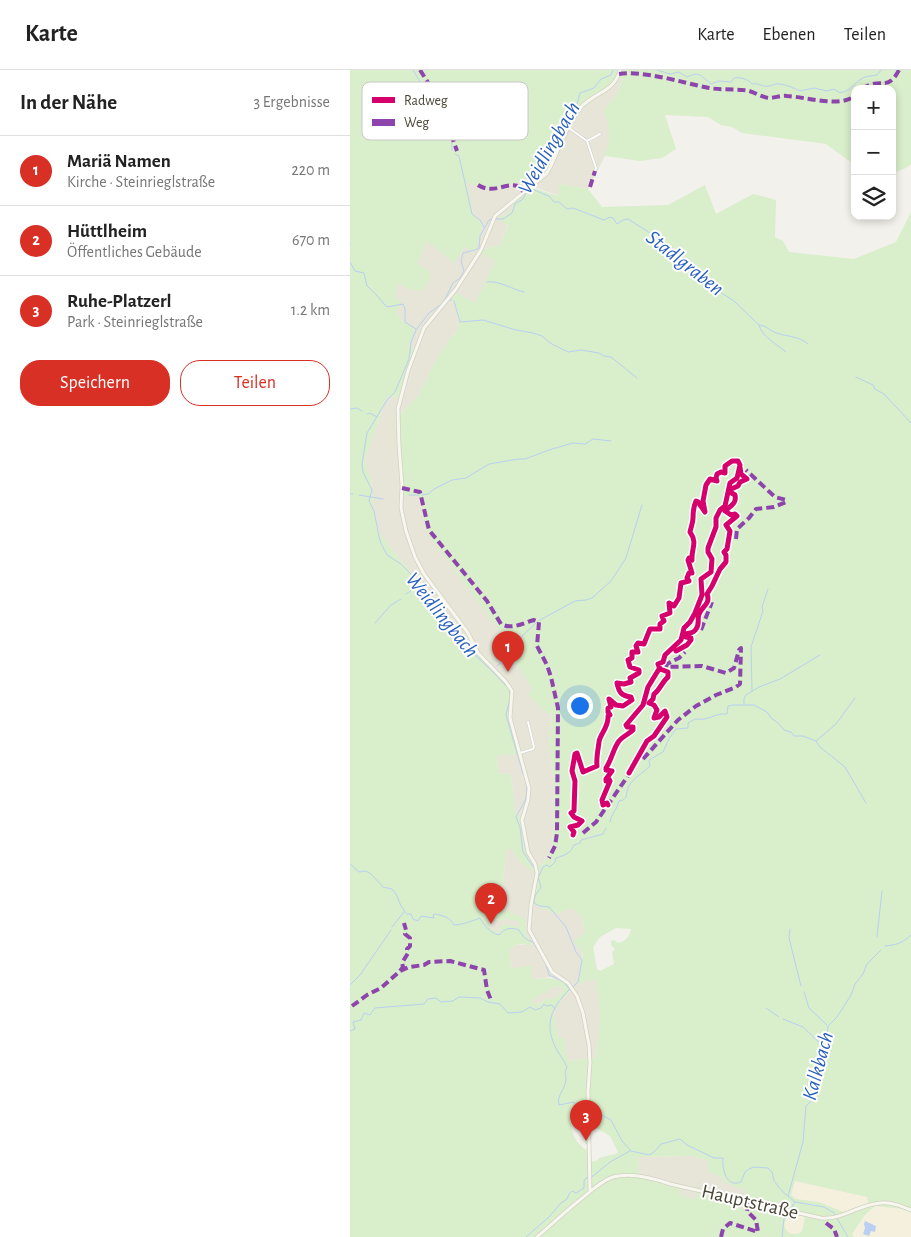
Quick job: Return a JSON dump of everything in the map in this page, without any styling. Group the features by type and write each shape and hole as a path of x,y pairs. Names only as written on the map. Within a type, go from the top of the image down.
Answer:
{"main road":[{"path":"590,1190 589,1045 582,1010 572,988 552,972 529,930 537,870 528,852 522,820 528,800 529,788 510,716 513,697 512,689 479,654 468,633 424,574 414,553 406,531 401,508 402,485 398,415 408,371 425,326 456,289 481,250 493,219 528,188 541,180 549,171 569,128 582,106 610,88 618,78 620,70"},
{"name":"Hauptstraße","path":"537,1237 560,1214 590,1190 614,1177 650,1177 812,1216 839,1217 870,1205 881,1203 890,1203 911,1210"}],"street":[{"path":"569,128 587,141 596,171"},
{"path":"587,141 600,134"},
{"path":"520,753 534,747 528,722"}],"shaded area":[{"path":"620,78 623,78 616,96 604,110 609,126 610,141 605,156 588,189 559,184 560,196 533,187 523,191 513,209 497,218 508,224 500,245 484,249 481,253 495,261 483,288 475,303 451,301 455,304 458,316 457,332 452,335 436,360 418,396 395,419 403,496 418,496 422,502 423,519 506,632 523,635 514,650 518,654 532,689 546,711 552,715 549,745 555,785 552,852 538,867 538,880 532,904 556,914 572,908 581,916 585,933 578,985 596,980 600,1002 600,1029 595,1058 568,1061 559,1038 553,1014 570,991 552,977 532,979 512,968 509,952 514,945 532,944 527,939 526,919 501,908 506,849 512,849 517,858 534,870 526,852 519,815 515,813 511,774 498,773 497,755 518,753 509,713 511,694 477,653 468,649 414,576 379,533 373,507 371,477 367,473 365,459 387,396 399,397 414,349 409,347 414,329 402,321 397,313 400,302 395,297 398,283 418,263 427,241 465,247 476,251 482,225 473,213 466,181 545,162 549,151 557,147 565,134 565,125 583,107 608,90"},
{"path":"488,919 515,920 522,923 525,927 500,930 497,933 487,924"},
{"path":"559,986 564,988 555,999 547,998 536,1005 530,1001 553,987"},
{"path":"691,1156 709,1160 709,1172 723,1178 723,1181 745,1190 744,1201 748,1202 745,1211 731,1206 694,1201 679,1194 680,1184 639,1175 638,1157"},
{"path":"795,1181 868,1197 868,1203 846,1213 819,1202 796,1199 791,1195"},
{"path":"875,1206 903,1209 911,1213 911,1237 855,1237 852,1234 865,1215"},
{"path":"789,1212 805,1217 802,1231 797,1234 791,1235 784,1229 783,1225"}],"green space":[{"path":"350,70 911,70 911,164 896,172 896,85 851,85 851,162 826,144 742,133 732,127 721,125 708,117 665,115 676,149 662,158 640,161 605,156 609,133 604,110 616,96 623,79 620,78 609,90 583,107 565,125 565,134 557,147 549,151 545,162 530,177 507,186 489,190 467,182 473,213 482,225 476,252 465,247 454,263 427,241 418,263 431,274 423,291 408,289 398,283 395,297 401,301 397,313 402,321 415,329 409,347 414,349 399,397 387,396 365,459 367,472 371,477 373,507 379,533 414,576 468,649 491,666 503,678 510,689 510,722 519,754 497,755 498,773 511,774 515,813 519,815 526,852 535,874 517,858 512,849 506,849 501,908 526,919 527,939 530,940 532,945 514,945 509,952 512,968 531,966 532,979 554,979 567,985 570,990 553,1014 559,1038 564,1038 568,1061 595,1058 600,1019 596,980 578,985 583,953 573,941 585,933 581,916 572,908 556,914 532,904 538,880 538,867 552,852 555,785 549,745 552,715 543,710 528,694 532,689 514,660 518,654 514,650 523,635 499,630 429,536 423,519 422,502 418,496 403,496 395,419 418,396 436,360 452,335 455,335 457,331 459,322 458,312 451,300 456,293 475,303 495,261 481,253 484,249 500,245 508,225 496,218 505,215 513,209 511,201 529,189 559,196 559,184 588,189 602,207 668,205 705,185 716,214 753,194 776,200 775,237 783,241 789,252 854,259 896,242 911,212 911,1213 903,1209 875,1206 865,1215 852,1234 854,1237 350,1237","holes":["488,919 515,920 524,926 505,925 499,927 500,930 497,933 487,924","616,928 631,929 625,940 618,943 614,940 611,941 611,945 615,949 612,952 614,964 600,971 597,969 593,947 600,937","559,986 564,988 555,999 547,998 536,1005 531,1001 553,987","586,1114 586,1150 576,1139 573,1132 570,1117","591,1125 610,1136 618,1152 591,1162","691,1156 708,1160 709,1172 723,1178 722,1181 745,1190 744,1201 748,1203 745,1210 731,1206 724,1195 701,1190 694,1200 679,1194 681,1184 639,1175 638,1157","795,1181 867,1197 868,1203 846,1213 819,1202 796,1199 791,1195","789,1212 805,1217 802,1231 797,1234 791,1234 785,1229 784,1224"]}],"water":[{"path":"865,1221 876,1226 875,1232 871,1231 869,1236 863,1234"}],"waterway":[{"path":"413,70 420,82"},
{"name":"Weidlingbach","path":"526,189 531,171 539,166 549,147 557,142 563,124 575,112 580,93 594,88 601,79 611,75 613,70"},
{"path":"657,70 670,74 679,72 687,77 698,74 711,84 719,81 731,82 734,78 739,78 752,84 764,86 781,84 800,91 814,88 827,91 834,89 840,93 849,89 863,78 877,75 881,70"},
{"path":"451,140 452,150"},
{"path":"455,154 459,156 472,214 480,220 484,227"},
{"name":"Stadlgraben","path":"529,189 549,196 554,202 559,202 567,209 573,208 604,220 610,217 617,224 628,219 655,236 659,242 671,247 688,264 697,268 712,287 734,301 759,325 766,337 786,352"},
{"name":"Weidlingbach","path":"496,219 503,219 512,213 515,204 523,199 526,193"},
{"name":"Weidlingbach","path":"492,219 489,220 480,236 479,248 463,253 461,261 464,271 460,278 453,283 443,303 429,313 416,330 411,342 409,359 395,392 387,400 367,433 362,465 363,472 372,490 369,501 374,511 380,541 387,555 401,564 411,574 416,583 415,588 429,602 435,612 454,625 462,643 509,689 510,694"},
{"path":"350,262 355,271 364,273 367,286 387,307 403,304 405,322 416,329"},
{"path":"487,282 496,282 524,292"},
{"path":"454,301 460,322 483,320 542,336 550,343 568,352 581,350 599,353 611,357 637,378"},
{"path":"760,325 778,334 800,339 808,344"},
{"path":"856,377 873,385 875,389 884,394 911,423"},
{"path":"350,409 357,408 362,411"},
{"path":"367,414 370,413 377,417"},
{"path":"422,495 428,494 452,480 466,478 489,464 525,459 573,443 585,444 593,439 611,441"},
{"name":"Weidlingbach","path":"359,495 383,499"},
{"path":"409,495 419,495"},
{"path":"540,620 575,601 592,598 611,581 626,558 642,505"},
{"path":"406,594 415,588"},
{"path":"752,691 751,647 768,589"},
{"path":"375,623 391,605 401,599"},
{"path":"497,666 514,651 522,636 537,622"},
{"path":"744,704 746,695 759,687 780,679 820,655"},
{"name":"Weidlingbach","path":"510,698 506,715 523,774"},
{"path":"816,741 836,724 855,698"},
{"path":"610,822 619,801 626,798 631,783 650,766 649,760 663,752 676,729 688,728 688,723 695,719 727,714 728,706 733,705 754,705 767,712 784,730 791,732 794,736 803,736 816,741 820,747 845,767 866,803"},
{"name":"Weidlingbach","path":"526,782 526,797 516,817 520,827 523,852 534,868"},
{"path":"539,876 543,867 547,865 550,867 556,858 567,854 581,840 603,834 606,828"},
{"path":"350,864 359,872 366,871 371,874 383,887 392,889 406,913"},
{"name":"Weidlingbach","path":"537,874 541,887 535,896 534,903 539,906 549,907 566,927 576,952 582,960 578,982 573,987"},
{"path":"877,937 882,891"},
{"path":"392,927 404,912"},
{"path":"407,914 411,914 413,919 418,921 421,916 434,918 433,915 435,914 444,916 454,925 480,918 488,929 499,935 508,929 519,930 525,938 533,942 545,961 549,975 564,982 570,990"},
{"path":"790,929 789,938 801,986"},
{"path":"350,985 360,975 391,930"},
{"name":"Kalkbach","path":"885,946 899,943 911,935"},
{"name":"Kalkbach","path":"788,1196 803,1142 806,1106 813,1099 819,1073 817,1065 826,1050 828,1026 837,1017 851,995 867,964 881,950"},
{"name":"Weidlingbach","path":"570,989 554,1010 550,1025 553,1041 567,1067 565,1072 566,1080 558,1102 559,1105 574,1102 611,1120 622,1141 631,1151 649,1155 661,1144 680,1139 687,1145 714,1158 723,1158 724,1172 728,1180 732,1182 741,1182 745,1172 754,1167 768,1168 772,1172 774,1181 795,1202 824,1207 834,1213 848,1237"},
{"path":"804,992 809,1008 827,1025"},
{"path":"350,1031 355,1029 353,1022 361,1020 364,1013 370,1015 375,1008 424,1004 428,999 436,998 441,1002 453,1001 459,997 480,998 488,1002 500,1004 508,1013 522,1012 530,1007 535,1010 541,1008 544,1004 546,1006 552,1005 555,1009"},
{"path":"766,1008 779,1017"},
{"path":"783,1019 803,1027 825,1048"},
{"path":"526,1237 549,1217 567,1199 572,1191 576,1193 584,1188 586,1178 593,1176 610,1162 630,1151"},
{"path":"782,1237 784,1219 795,1202"}],"marked path":[{"path":"420,70 428,82"},
{"path":"869,85 887,83 895,77 899,70"},
{"path":"619,74 640,74 709,88 746,90 769,98 785,96 832,102 851,98"},
{"path":"453,140 457,151"},
{"path":"590,187 595,171"},
{"path":"478,185 490,189 512,185 522,188 523,192"},
{"path":"736,539 737,529 756,509 774,507 786,502 786,500 775,497 746,470"},
{"path":"402,488 420,492 429,530 487,601 501,624 513,626 534,620 539,622 537,646 547,665 558,708 557,833 555,846 549,858"},
{"path":"701,630 712,602"},
{"path":"643,759 678,720 696,706 740,684 741,648 734,668 726,673 702,666 666,667 667,664 679,658 685,652"},
{"path":"583,833 596,822 632,770"},
{"path":"400,971 408,953 407,949 410,946 410,938 405,934 404,923"},
{"path":"352,1006 381,988 400,971 429,962 450,961 484,970 487,990 491,1000"},
{"path":"721,1237 723,1229 730,1223 758,1232 756,1220 747,1211 749,1201"},
{"path":"826,1223 834,1229 837,1237"}],"cycle path":[{"path":"573,835 574,832 570,827 578,825 582,821 571,813 574,811 575,781 572,771 575,754 577,753 583,772 597,766 600,739 610,715 608,712 608,708 611,707 609,699 616,705 623,706 632,700 631,697 621,693 617,683 631,682 630,678 639,673 639,670 630,667 628,660 632,658 632,652 638,652 636,646 638,643 644,644 650,629 660,629 660,624 664,621 662,616 670,613 669,603 674,606 679,598 681,583 689,581 687,578 689,573 692,573 688,560 689,558 692,560 694,539 690,532 696,501 705,512 703,501 706,485 710,479 717,481 717,474 725,473 725,466 732,461 738,461 740,465 737,478 730,483 725,506 720,510 716,518 716,527 708,548 712,559 711,572 701,579 702,595 695,613 684,628 681,640 665,655 663,662 658,664 660,669 648,687 643,705 626,725 627,727 633,727 633,730 619,741 606,768 606,770 612,771 606,779 606,781 609,779 610,781 602,800 603,805 607,803 608,805"},
{"path":"676,651 687,645 691,640 691,638 686,637 686,634 693,632 697,627 700,611 708,600 707,594 720,569 726,562 724,552 727,549 730,531 726,525 737,516 725,511 735,501 735,495 729,490 747,479 741,474 740,467"},
{"path":"629,773 647,741 654,736 667,717 665,711 659,717 654,718 657,710 654,705 649,703 668,677 668,672 660,669"}],"place":[{"name":"Mariä Namen","path":"508,672"},
{"name":"Hüttlheim","path":"491,924"},
{"name":"Ruhe-Platzerl","path":"586,1141"}]}
